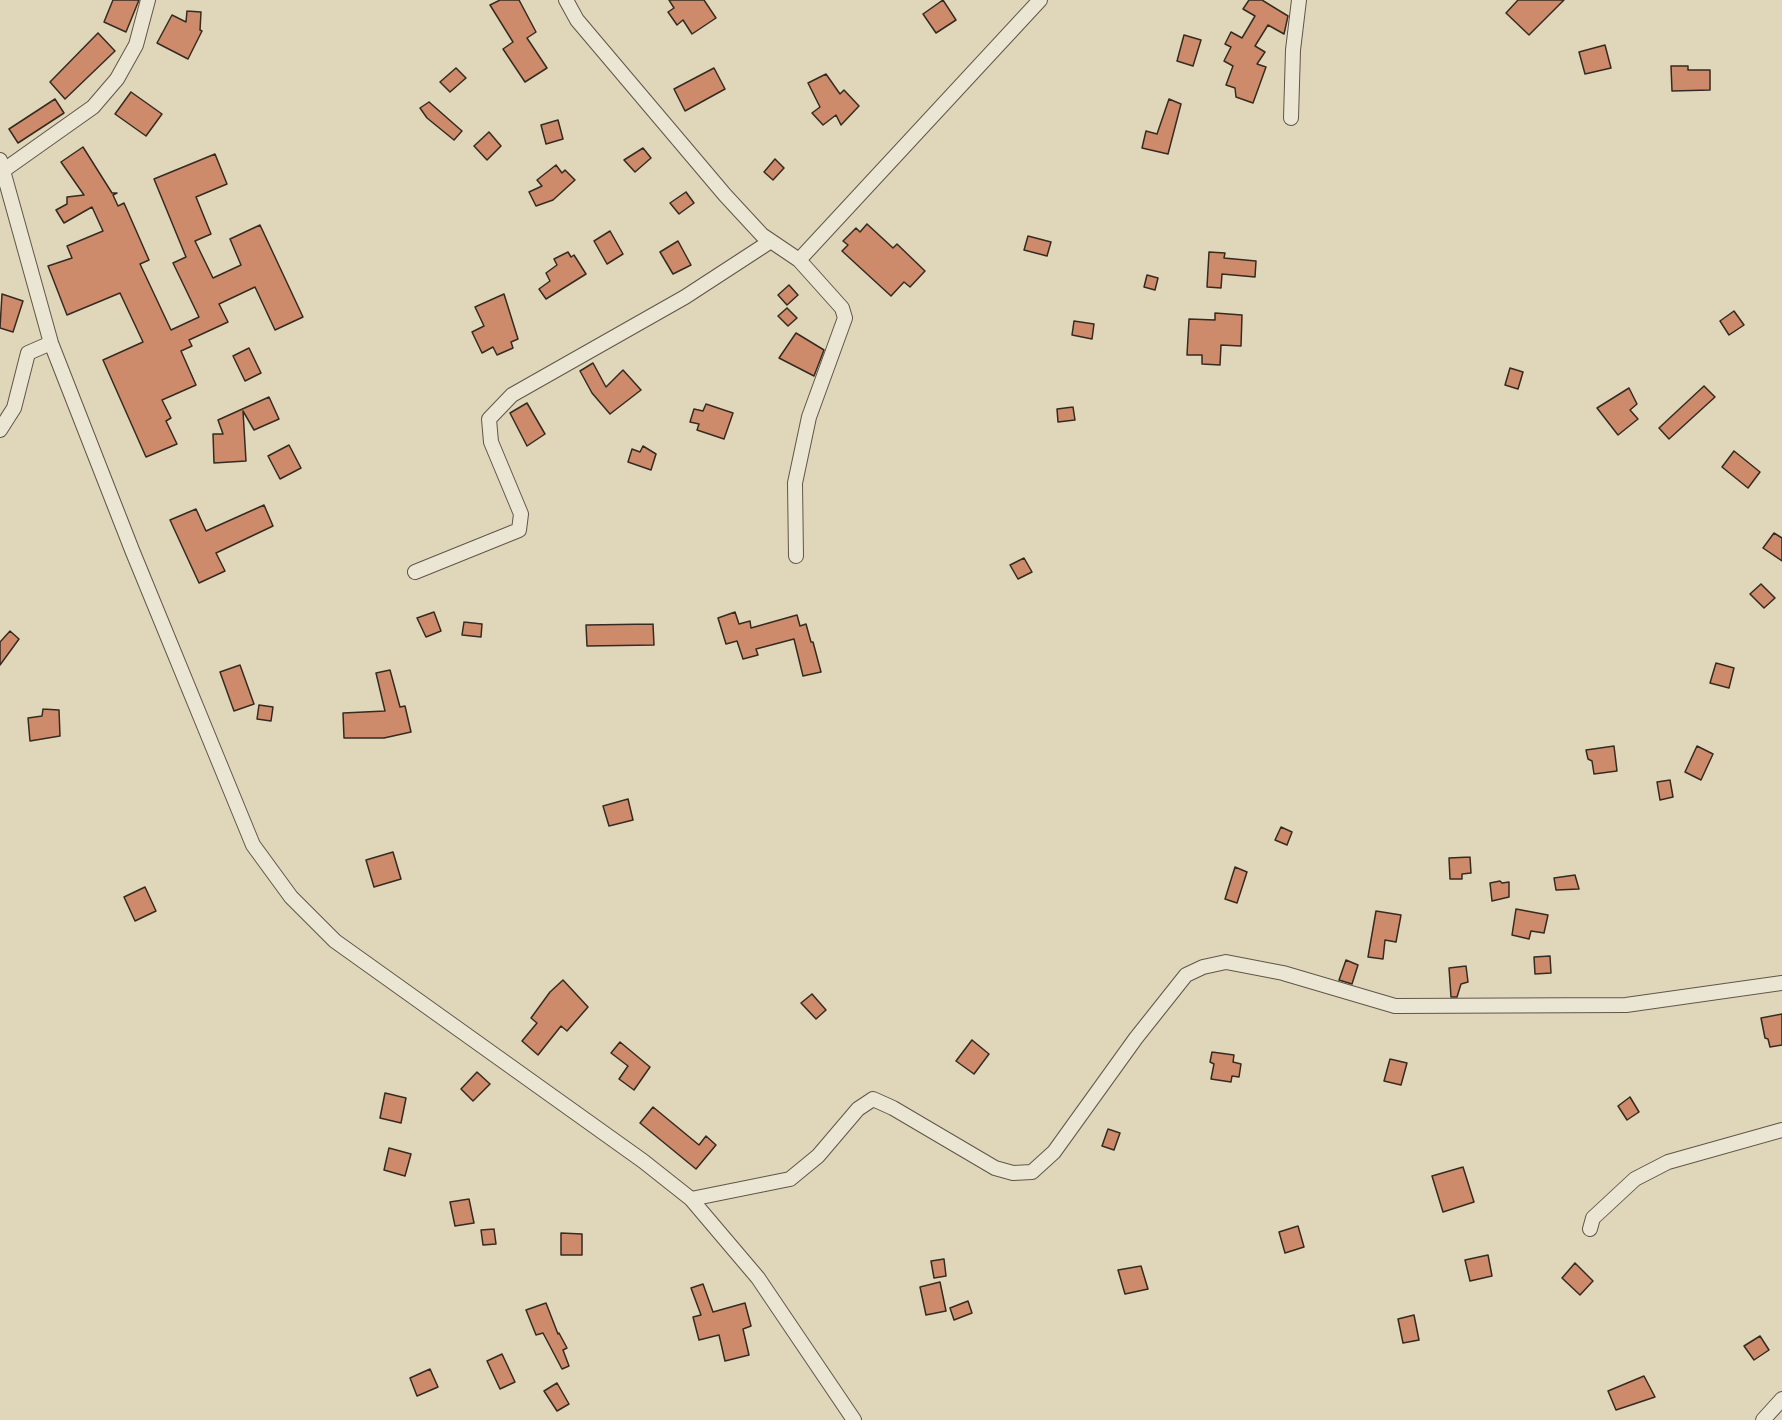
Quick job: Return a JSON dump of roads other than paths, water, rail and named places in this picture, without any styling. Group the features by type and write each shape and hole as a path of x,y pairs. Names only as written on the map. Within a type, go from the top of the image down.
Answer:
{"street":[{"path":"148,0 136,45 117,79 93,107 2,165 51,343 132,550 253,845 291,897 334,941 643,1161 691,1199 758,1278 854,1420"},
{"path":"566,0 577,20 724,195 771,241 799,260 842,308 845,318 809,417 795,483 796,556"},
{"path":"799,260 1040,0"},
{"path":"1291,118 1293,50 1299,0"},
{"path":"415,572 519,530 521,514 491,442 489,419 512,395 685,297 771,241"},
{"path":"0,430 14,408 28,353 51,343"},
{"path":"691,1199 790,1179 818,1156 858,1109 873,1099 902,1113 995,1168 1013,1173 1032,1172 1054,1152 1136,1038 1186,975 1203,967 1226,962 1283,973 1395,1006 1626,1005 1782,983"},
{"path":"1590,1229 1593,1218 1635,1179 1668,1162 1782,1130"},
{"path":"1762,1420 1782,1399"}]}
